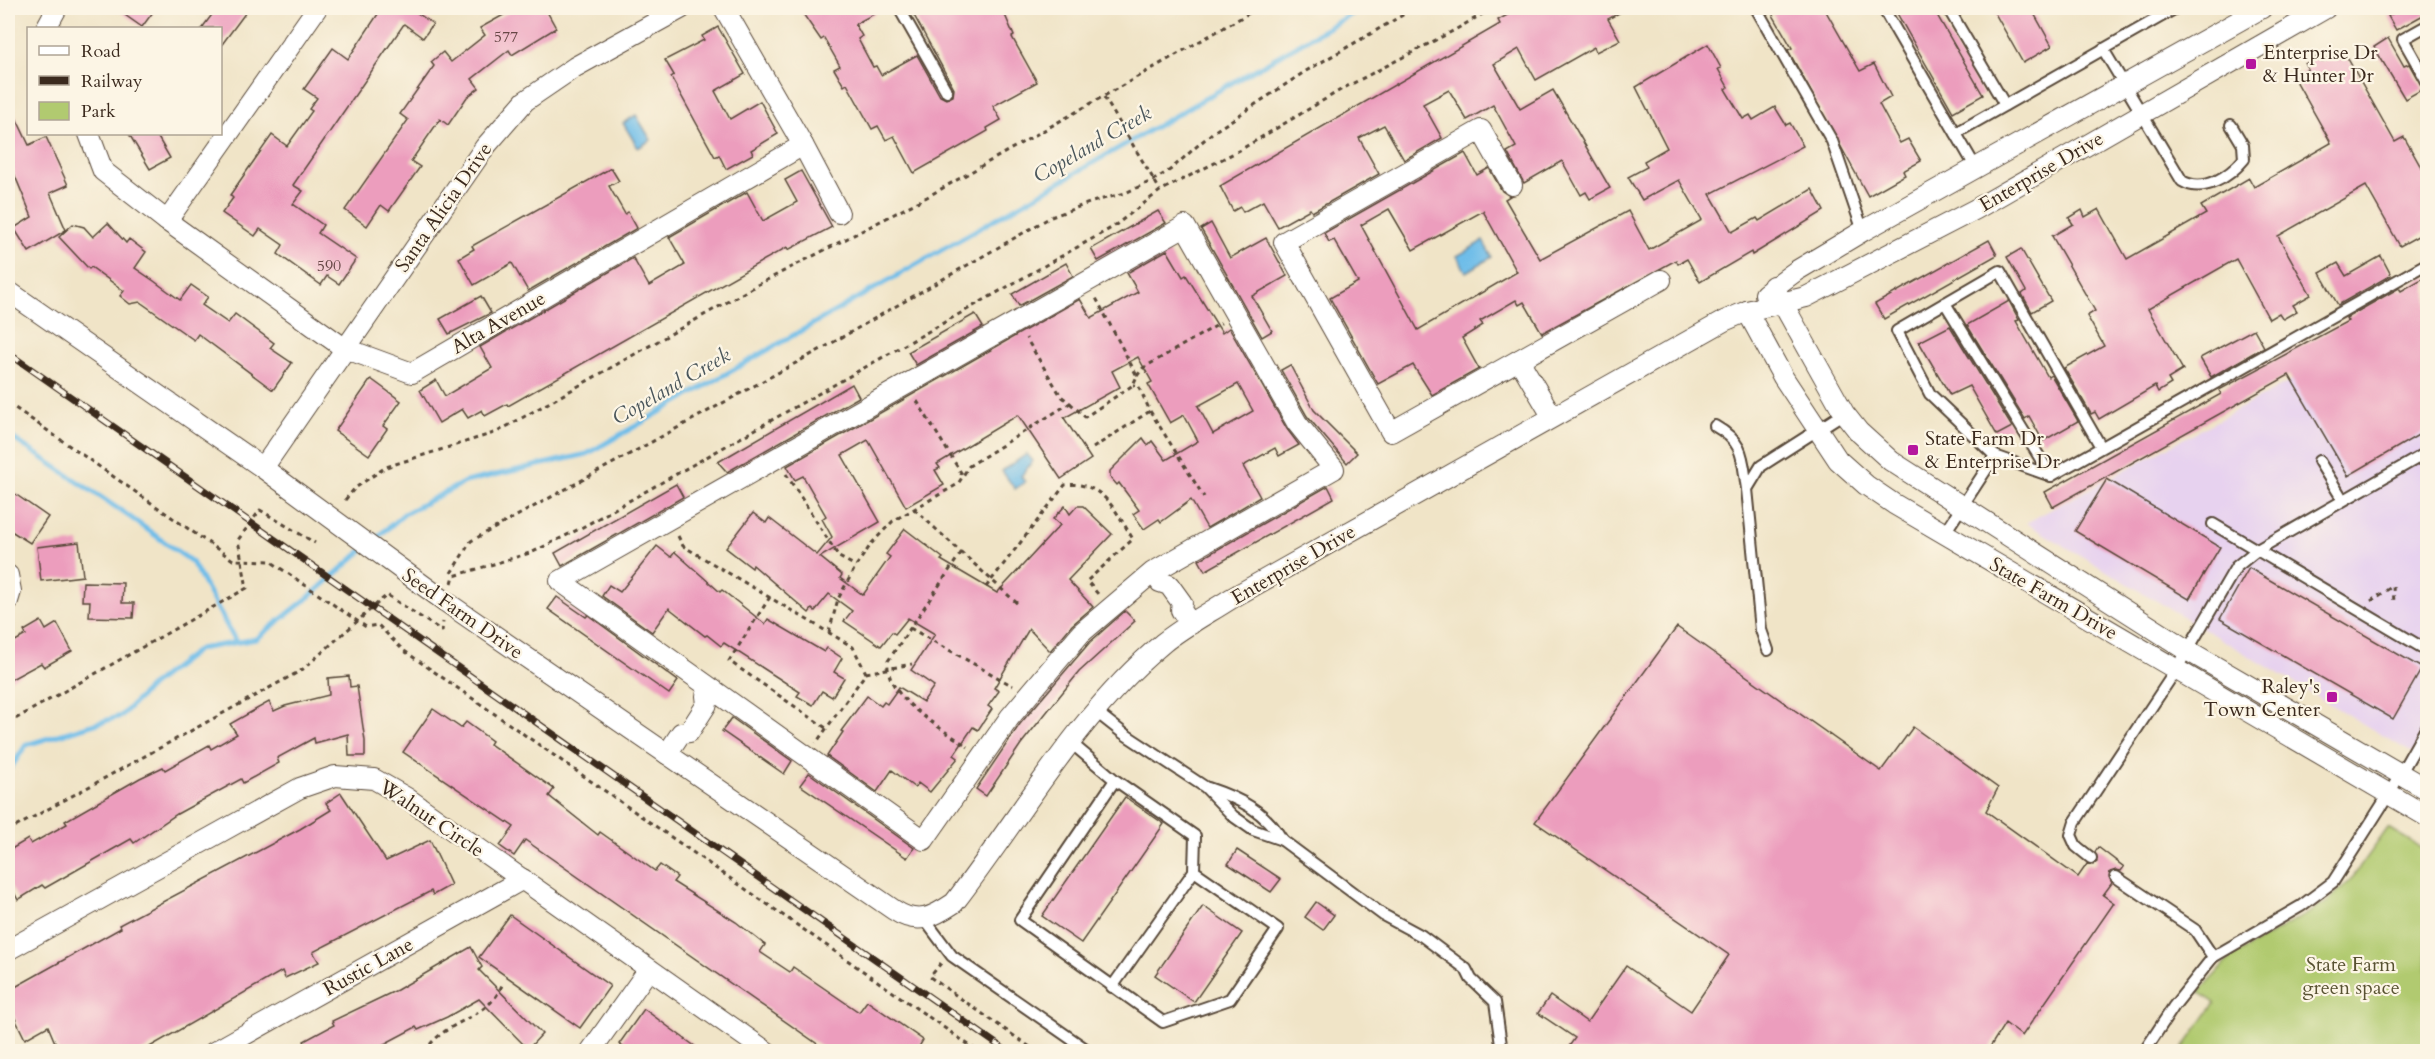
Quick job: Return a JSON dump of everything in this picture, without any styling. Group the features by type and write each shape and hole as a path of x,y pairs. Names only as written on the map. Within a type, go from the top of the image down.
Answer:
{"street":[{"path":"47,27 57,8"},
{"path":"167,221 317,8"},
{"name":"Santa Alicia Drive","path":"263,468 485,147 525,101 575,67 682,8"},
{"path":"724,8 803,145 839,213"},
{"name":"Enterprise Drive","path":"925,920 954,903 1070,742 1095,711 1186,617 1232,598 1552,416 1747,310 1773,286 1863,231 2262,8"},
{"name":"Enterprise Drive","path":"1747,310 1783,304 1806,297 1976,209 2326,8"},
{"path":"1512,185 1481,130 1284,242 1391,432 1661,280"},
{"name":"Alta Avenue","path":"89,135 104,171 167,221 344,348 412,373 803,145"},
{"path":"1185,226 1235,315 1297,423 1334,469 1157,577 1111,608 1082,633 1029,695 981,757 924,840 807,756 709,693 560,581 1185,226"},
{"name":"State Farm Drive","path":"1773,286 1844,413 1858,432 1891,461 2187,650 2427,790"},
{"name":"Seed Farm Drive","path":"8,291 263,468 397,567 904,917 925,920"},
{"name":"State Farm Drive","path":"1747,310 1783,377 1817,430 1838,460 1866,485 1944,534 2427,817"},
{"path":"1519,360 1552,416"},
{"path":"8,575 10,591 8,601"},
{"path":"1157,577 1160,592 1173,609 1186,617"},
{"path":"667,754 681,733 679,722 698,696 709,693"},
{"name":"Walnut Circle","path":"8,950 300,788 334,776 374,779 407,798 767,1052"},
{"name":"Rustic Lane","path":"214,1052 523,879"},
{"path":"590,1052 648,969"}],"lane":[{"path":"899,8 948,92"},
{"path":"1756,8 1832,141 1863,231"},
{"path":"1883,8 1977,168"},
{"path":"1948,8 2005,105"},
{"path":"1956,133 2176,8"},
{"path":"2427,25 2403,39 2427,83"},
{"path":"2103,49 2182,182 2190,186 2202,187 2236,169 2244,159 2244,152 2243,145 2231,125"},
{"path":"2102,447 2000,271 1897,331 1930,394 1995,456 2051,476 2427,263"},
{"path":"1945,303 2051,476"},
{"path":"1747,489 1761,466 1844,413"},
{"path":"1715,426 1737,442 1743,455 1761,630 1768,650"},
{"path":"2091,858 2076,846 2071,835 2075,822 2176,670 2236,567 2257,550 2427,452"},
{"path":"1944,534 1995,456"},
{"path":"2319,461 2343,500"},
{"path":"2213,524 2427,651"},
{"path":"1095,711 1123,733 1205,787 1233,816 1253,830 1282,840 1383,915 1422,936 1466,969 1471,980 1495,1002 1502,1052"},
{"path":"2144,1052 2174,1006 2213,957 2301,906 2333,882 2389,794 2427,725"},
{"path":"1070,742 1115,780 1195,836 1194,871 1112,987"},
{"path":"1115,780 1020,920 1163,1022 1230,999 1278,929 1194,871"},
{"path":"1205,787 1245,802 1273,824 1282,840"},
{"path":"2116,877 2195,930 2213,957"},
{"path":"925,920 952,956 1090,1052"}],"path":[{"path":"345,500 355,488 386,467 497,432 759,284 927,197 1258,8"},
{"path":"1415,8 1277,90 1212,133 1170,170 1155,180 1125,193 1051,217 804,359 471,541 452,574 533,552 581,528 1113,227 1161,191 1240,150 1344,88 1454,31 1493,8"},
{"path":"1104,97 1161,191"},
{"path":"1087,281 1137,376"},
{"path":"1016,321 1061,396 1085,417 1133,385 1143,368 1235,315"},
{"path":"906,384 963,476"},
{"path":"1133,385 1138,385 1150,411 1204,497"},
{"path":"8,403 233,560 270,561 339,610 359,620 366,627 378,625 403,650 979,1052"},
{"path":"828,632 838,599 856,566 872,543 894,521 958,484 969,466 1070,403"},
{"path":"1093,448 1150,411"},
{"path":"776,458 839,557 856,566"},
{"path":"986,587 1065,485 1087,485 1104,493 1133,539 1087,581 1111,608"},
{"path":"914,509 1019,605"},
{"path":"8,723 247,588 238,540 260,510 315,543"},
{"path":"669,519 683,546 853,647 866,673"},
{"path":"961,553 888,661 887,668 900,697 981,757"},
{"path":"8,831 302,670 387,595 442,631"},
{"path":"770,597 729,661 826,729"},
{"path":"910,628 1029,695"},
{"path":"807,756 866,673 912,664"},
{"path":"941,963 930,977 1036,1052"},
{"path":"425,1052 449,1026 488,1008 501,991 503,982"}],"shaded area":[{"path":"2427,308 2427,762 2026,523"}],"green space":[{"name":"State Farm green space","path":"2388,828 2427,851 2427,1051 2181,1051 2215,1003 2199,992 2234,955 2326,903 2353,877"}],"water":[{"path":"636,115 651,140 638,148 623,123"},
{"path":"1483,241 1492,257 1466,272 1457,256"},
{"path":"1027,454 1033,461 1021,476 1025,482 1015,489 1002,471"}],"building":[{"path":"115,8 156,8 142,27"},
{"path":"217,8 249,8 222,44 222,27 203,27"},
{"path":"382,8 415,8 413,10 433,24 423,38 404,24 293,185 303,191 293,204 323,225 318,233 356,259 339,284 327,276 321,285 278,254 283,245 260,229 255,236 222,213 233,198 230,195 272,135 287,146 312,111 309,109 317,98 304,89 333,48 348,59"},
{"path":"516,8 545,8 556,28 512,55 509,50 472,79 479,88 467,97 448,125 440,119 411,161 420,167 389,211 381,205 367,226 345,210 408,120 400,114 434,66 431,62 443,52 451,62 485,35 480,28"},
{"path":"799,8 885,8 855,24 862,36 858,39 873,67 876,66 881,75 917,55 940,96 946,99 953,96 954,89 910,8 1002,8 1014,36 1012,37 1037,82 993,106 1001,120 987,128 988,131 914,173 894,136 886,140 878,126 872,129 847,84 844,86 834,69 840,66 824,38 821,40"},
{"path":"1520,8 1628,8 1608,19 1620,40 1596,52 1594,47 1536,80 1519,49 1494,64 1520,109 1553,90 1610,188 1590,199 1586,192 1581,195 1562,161 1524,183 1507,152 1516,147 1493,105 1467,120 1449,90 1423,104 1442,138 1404,160 1384,125 1359,138 1379,174 1312,212 1310,209 1278,227 1263,201 1243,212 1240,207 1233,211 1220,186 1500,24 1498,20"},
{"path":"1769,8 1824,8 1860,71 1874,64 1891,97 1879,104 1900,143 1908,139 1921,161 1903,171 1905,175 1868,196 1788,50 1792,48"},
{"path":"1894,8 1933,8 1983,95 1953,112"},
{"path":"1992,8 2031,8 2052,46 2023,63"},
{"path":"2402,8 2427,8 2427,13 2396,30 2388,16"},
{"path":"718,27 745,74 715,91 730,119 760,101 778,134 751,150 753,154 726,169 719,155 715,157 671,77 674,75 665,60 704,40 702,36"},
{"path":"2388,38 2404,66 2409,64 2423,89 2405,99 2374,47"},
{"path":"1708,44 1721,68 1718,69 1728,87 1725,89 1743,119 1750,115 1753,120 1775,107 1786,125 1790,123 1803,146 1710,194 1732,232 1757,218 1759,221 1812,189 1824,211 1752,255 1751,252 1700,282 1687,259 1678,264 1676,260 1542,333 1524,302 1519,305 1516,300 1480,321 1483,325 1462,338 1479,369 1432,395 1413,365 1378,384 1330,298 1358,282 1334,240 1329,242 1324,233 1465,153 1477,175 1489,168 1502,191 1510,196 1505,199 1540,259 1628,211 1649,250 1702,220 1679,180 1642,200 1628,177 1647,167 1644,161 1667,148 1636,87","holes":["1389,209 1413,250 1483,211 1517,272 1418,330 1361,225"]},
{"path":"2343,50 2395,142 2404,137 2427,178 2427,231 2400,246 2366,186 2278,236 2311,295 2293,305 2297,311 2283,319 2279,313 2269,319 2236,259 2148,309 2183,370 2168,379 2171,384 2158,392 2155,386 2099,419 2095,412 2091,414 2064,368 2104,346 2087,316 2095,311 2052,236 2073,224 2069,218 2082,210 2085,217 2099,209 2127,259 2206,214 2201,206 2249,178 2254,187 2331,143 2294,77 2308,69 2305,64 2318,56 2322,62"},
{"path":"8,101 29,145 46,137 68,185 50,193 66,230 29,252 14,228 32,217 8,159"},
{"path":"130,135 157,135 170,158 150,169"},
{"path":"611,168 619,181 609,186 625,214 628,212 637,228 528,291 512,263 474,285 459,258 474,249 472,246"},
{"path":"801,171 832,227 788,250 787,247 508,406 507,404 485,416 482,410 468,418 462,409 439,423 420,390 436,380 445,396 492,368 480,347 633,258 649,286 685,265 669,237 747,192 763,221 797,202 785,180"},
{"path":"1158,211 1166,223 1098,261 1091,249"},
{"path":"108,223 126,243 129,239 146,252 135,268 180,300 191,285 208,297 202,305 228,323 235,314 274,343 270,348 292,363 273,390 198,334 194,340 140,302 130,304 120,296 124,291 91,267 89,269 59,237 73,224 84,227 93,237"},
{"path":"1211,223 1230,258 1266,238 1287,276 1252,296 1272,331 1262,337 1201,229"},
{"path":"1989,240 1997,255 1884,319 1875,304"},
{"path":"2021,249 2051,301 2032,312 2022,294 2026,291 2007,257"},
{"path":"1167,250 1183,277 1186,275 1222,333 1229,328 1287,429 1299,445 1279,456 1275,448 1243,466 1260,497 1207,528 1191,500 1161,522 1159,519 1144,529 1133,514 1139,510 1119,483 1117,485 1110,477 1110,471 1143,438 1148,445 1152,441 1166,460 1198,441 1184,415 1170,423 1148,384 1152,382 1138,357 1112,371 1120,387 1064,418 1091,459 1061,479 1018,415 937,464 940,468 935,470 944,485 906,507 868,440 842,455 880,522 820,557 842,575 840,578 863,595 890,557 886,554 905,529 943,558 941,560 997,593 1060,525 1053,519 1065,506 1070,514 1077,506 1083,506 1112,534 1068,580 1093,607 1072,625 1050,651 1029,629 994,688 999,691 988,706 992,709 978,730 973,727 954,755 958,758 930,792 918,783 915,788 892,770 877,792 827,756 843,732 841,731 867,696 881,706 884,702 887,704 899,687 923,702 934,686 911,670 935,634 908,618 881,646 844,621 852,611 829,594 815,611 812,609 809,613 753,565 752,568 726,548 753,513 766,523 769,518 817,555 832,537 822,519 826,516 803,476 795,480 787,466 1080,299 1091,318 1138,292 1127,273","holes":["1238,384 1253,411 1213,434 1198,406"]},
{"path":"2381,256 2391,275 2338,305 2320,273 2338,263 2346,276"},
{"path":"1066,263 1073,276 1019,306 1012,294"},
{"path":"2427,276 2427,430 2348,476 2289,375 2053,507 2045,492 2221,394 2219,390 2348,321 2346,318 2399,288 2401,291"},
{"path":"481,296 491,313 449,334 440,319"},
{"path":"2009,301 2019,320 2016,321 2048,377 2051,375 2078,421 2043,441 2029,416 2025,419 1967,325"},
{"path":"975,314 983,327 916,365 908,352"},
{"path":"1950,326 2012,427 1997,435 1969,386 1950,395 1919,342"},
{"path":"2254,329 2264,347 2211,377 2200,358"},
{"path":"1290,365 1314,410 1357,453 1347,463 1307,416 1281,370"},
{"path":"371,379 401,401 383,426 387,429 369,455 335,431"},
{"path":"852,384 859,397 727,472 718,462"},
{"path":"2107,479 2220,547 2189,599 2075,531"},
{"path":"676,484 683,497 562,566 555,553"},
{"path":"1328,486 1334,498 1205,571 1199,560"},
{"path":"8,489 48,517 30,543 8,529"},
{"path":"79,542 83,576 41,581 37,547"},
{"path":"657,546 671,557 675,552 720,592 722,590 765,624 768,619 824,652 827,648 842,658 834,672 844,678 832,697 822,691 813,705 797,696 800,692 724,643 721,646 707,635 705,636 669,608 652,632 602,596 609,585 620,592"},
{"path":"2249,568 2422,668 2393,719 2220,619"},
{"path":"83,582 123,583 122,603 134,603 133,618 89,617 90,601 82,601"},
{"path":"557,597 586,617 588,615 678,681 669,694 548,609"},
{"path":"1125,611 1135,621 1079,672 1021,744 986,796 976,789 1020,724 1090,642"},
{"path":"41,621 46,630 57,623 72,651 44,667 41,663 8,681 8,645 26,635 24,631"},
{"path":"1677,627 1881,771 1913,727 1998,788 1986,811 2078,877 2087,864 2093,865 2097,862 2095,852 2098,847 2124,867 2121,871 2110,872 2109,877 2112,883 2103,895 2114,903 2022,1036 2005,1023 1987,1052 1565,1052 1575,1038 1538,1013 1550,996 1587,1022 1626,966 1691,1011 1729,955 1535,822"},
{"path":"349,676 350,687 357,686 365,756 349,756 348,734 315,743 314,738 277,758 279,763 243,783 241,779 177,814 134,843 131,839 45,888 42,885 18,900 8,881 8,851 28,839 31,844 67,824 65,821 140,778 163,767 165,770 209,745 211,749 237,734 230,724 269,702 274,711 329,695 328,678"},
{"path":"433,709 461,728 466,722 492,741 490,744 554,789 549,796 598,835 600,832 655,871 660,865 677,877 673,882 736,922 765,945 760,952 790,972 793,967 859,1012 867,1001 923,1040 916,1052 829,1052 525,840 514,856 500,846 514,827 403,752"},
{"path":"732,718 792,761 784,774 722,731"},
{"path":"809,773 914,848 907,858 800,785"},
{"path":"341,793 386,861 430,840 451,885 433,895 431,891 313,952 319,962 285,978 282,971 141,1052 59,1052 48,1026 25,1039 8,1004 8,991 121,928 119,925 300,829 331,810 326,803"},
{"path":"1125,797 1164,824 1081,943 1042,916"},
{"path":"1237,850 1281,879 1271,892 1228,864"},
{"path":"1316,902 1334,915 1323,930 1305,917"},
{"path":"1203,906 1242,933 1194,1002 1155,975"},
{"path":"510,915 610,986 580,1028 479,957"},
{"path":"471,947 482,967 479,970 542,1034 528,1049 479,999 447,1017 418,1030 416,1027 369,1052 310,1052 304,1041 334,1025 332,1021 397,990"},
{"path":"644,1009 703,1052 630,1052 619,1044"}],"waterway":[{"name":"Copeland Creek","path":"8,772 26,745 121,716 152,685 199,649 256,639 308,598 404,514 465,482 587,454 1362,8"},
{"path":"8,435 123,512 192,562 236,642"}],"railway":[{"path":"8,353 1008,1052"}],"place":[{"name":"Enterprise Dr & Hunter Dr","path":"2251,64"},
{"name":"State Farm Dr & Enterprise Dr","path":"1913,450"},
{"name":"Raley's Town Center","path":"2332,697"}]}
